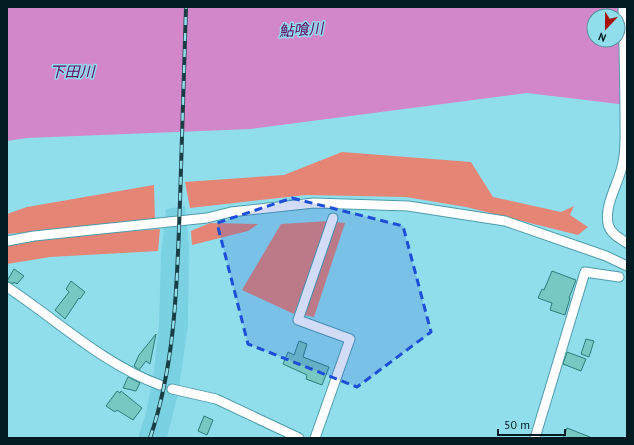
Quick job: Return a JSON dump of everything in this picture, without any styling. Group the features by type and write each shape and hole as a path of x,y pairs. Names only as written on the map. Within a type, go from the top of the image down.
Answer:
{"street":[{"path":"623,7 625,108 624,162 609,206 608,225 612,232 627,243"},
{"path":"7,241 34,236 207,218 231,212 314,203 408,206 505,221 606,256 627,266"},
{"path":"315,438 350,339 298,320 333,218"},
{"path":"535,438 584,272 618,277"},
{"path":"7,287 117,364 160,385"},
{"path":"172,388 216,399 299,438"}],"highlighted area":[{"path":"292,198 403,226 431,332 357,387 248,344 217,223"}],"shaded area":[{"path":"342,152 471,162 493,197 561,212 574,206 570,215 588,227 578,235 466,207 406,197 306,195 190,208 185,182 284,175"},
{"path":"154,185 155,221 7,234 7,214 27,207"},
{"path":"185,206 189,246 188,325 178,394 167,438 138,438 146,413 153,378 159,324 161,255 166,209"},
{"path":"329,221 294,314 242,290 281,224"},
{"path":"336,222 345,223 314,317 303,315"},
{"path":"210,223 258,224 248,231 192,245 191,231"},
{"path":"160,229 158,251 50,257 7,264 7,243 63,236"}],"water":[{"name":"下田川","path":"7,7 627,7 627,105 527,93 251,129 27,138 7,141"}],"building":[{"path":"14,269 24,276 17,284 7,281"},
{"path":"552,271 576,280 569,298 565,315 550,310 552,303 538,298 542,289 544,290"},
{"path":"71,281 85,292 80,299 79,298 65,319 55,310 69,292 66,289"},
{"path":"156,334 150,364 146,361 139,370 134,366 139,355"},
{"path":"586,339 594,341 589,357 581,354"},
{"path":"299,341 307,344 303,357 329,367 322,385 306,379 307,375 283,364 288,352 294,355"},
{"path":"567,352 586,359 581,371 563,364"},
{"path":"128,377 140,383 136,391 123,388"},
{"path":"117,391 120,393 121,391 142,408 133,420 117,410 115,412 106,406"},
{"path":"204,416 213,420 207,435 198,431"},
{"path":"567,428 590,437 590,438 563,438"}],"railway":[{"path":"150,438 159,409 165,380 174,321 179,231 186,7"}],"water label":[{"name":"鮎喰川","path":"301,30"}]}
